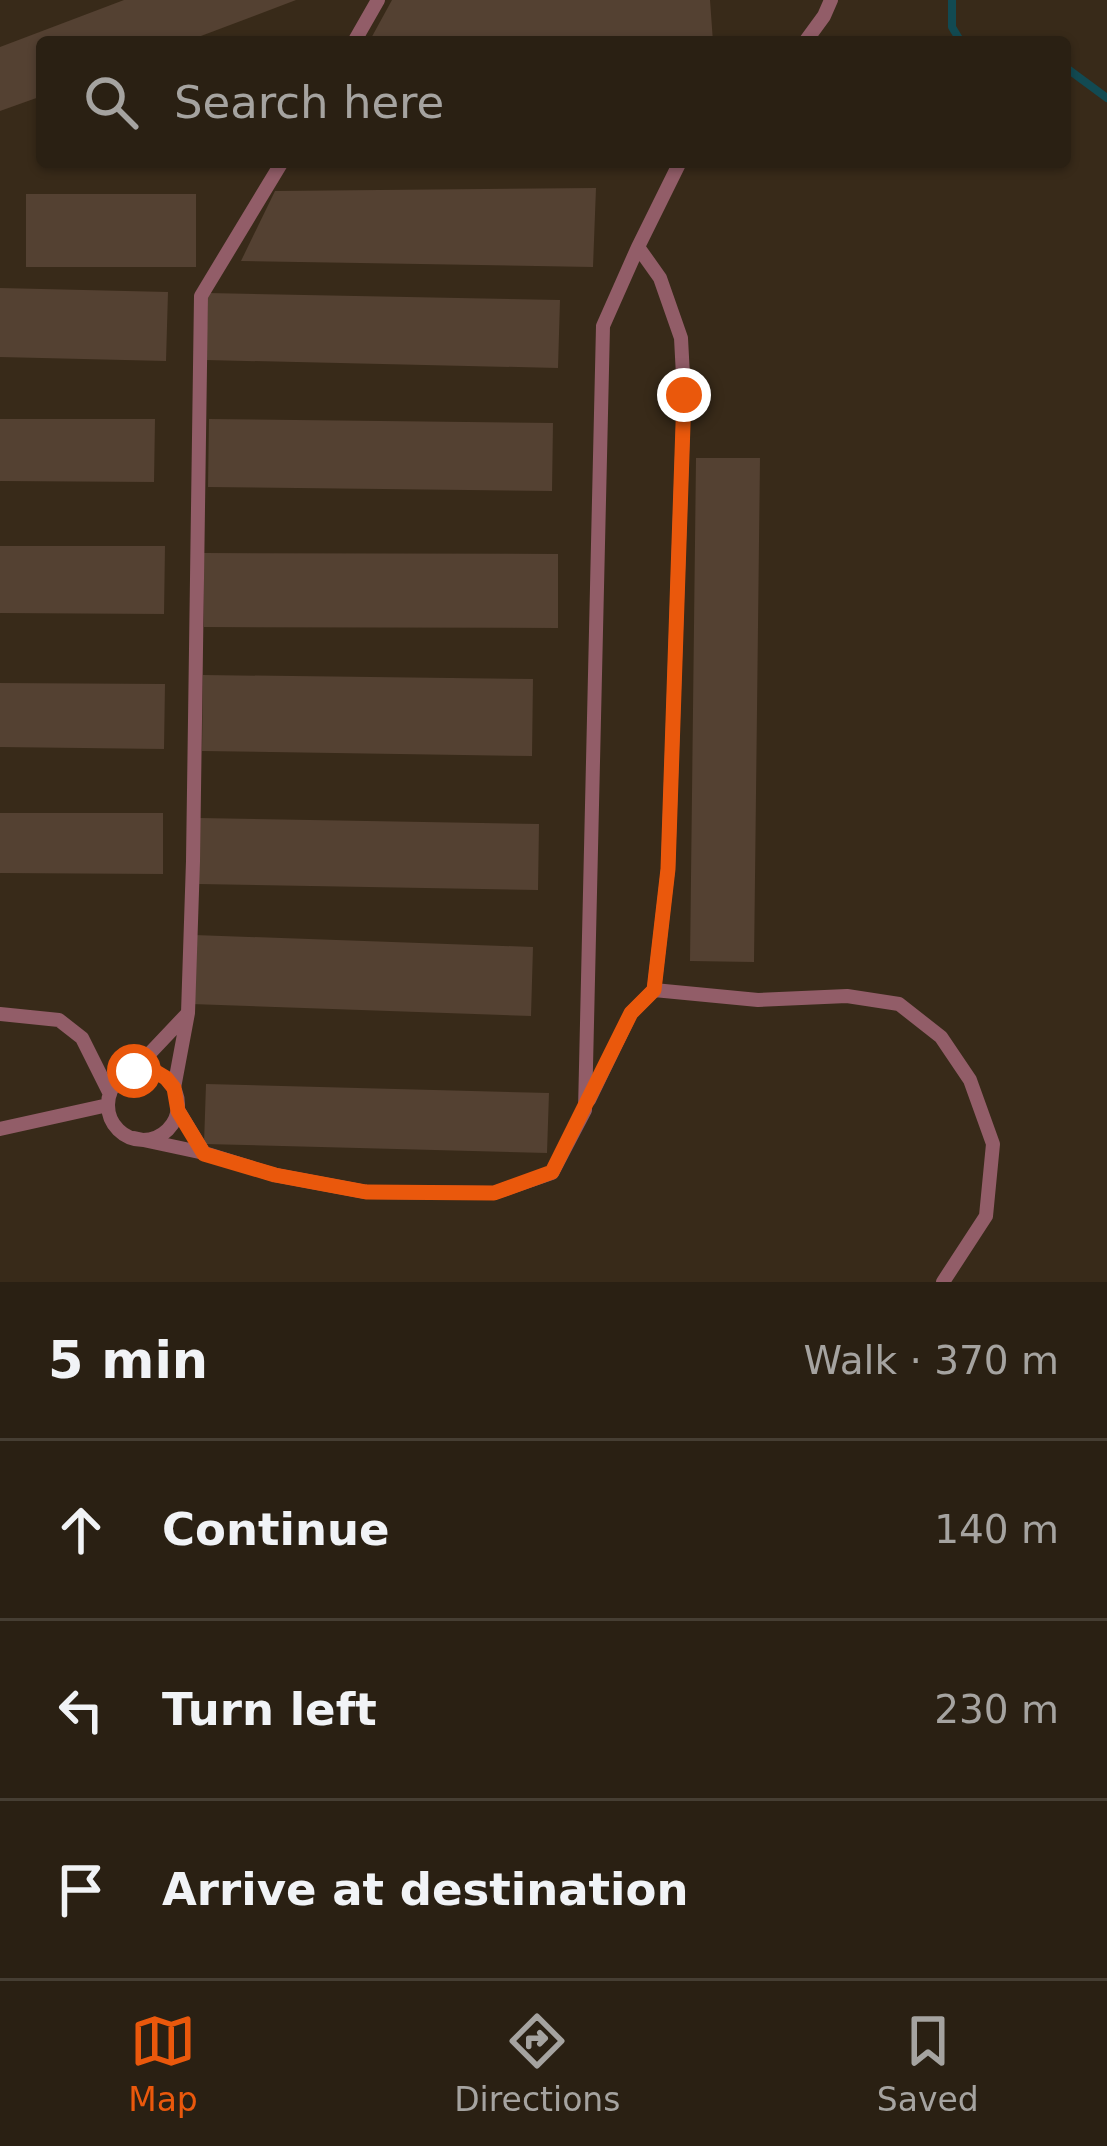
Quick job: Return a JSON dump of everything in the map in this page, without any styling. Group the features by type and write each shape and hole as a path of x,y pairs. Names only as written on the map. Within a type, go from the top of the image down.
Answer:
{"lane":[{"path":"357,36 378,0"},
{"path":"810,36 831,0"},
{"path":"204,1154 178,1111 174,1088 188,1012 201,296 278,168"},
{"path":"585,1110 603,326 677,168"},
{"path":"0,1014 59,1020 82,1038 116,1126 134,1138 275,1175 366,1192 494,1193 552,1172 631,1013 654,990 668,869 684,395 681,338 660,278 638,247"},
{"path":"654,990 758,1000 847,996 899,1004 941,1037 970,1080 993,1144 986,1216 943,1282"},
{"path":"0,1129 109,1099 123,1076 134,1071 188,1012"},
{"path":"134,1071 156,1072 174,1088"},
{"path":"134,1138 156,1137 166,1131 178,1111"}],"building":[{"path":"124,0 296,0 201,36 36,36 36,98 0,111 0,47"},
{"path":"392,0 710,0 713,36 372,36"},
{"path":"596,188 593,267 241,261 275,191"},
{"path":"26,194 196,194 196,267 26,267"},
{"path":"0,288 168,292 166,361 0,357"},
{"path":"208,293 560,300 558,368 206,360"},
{"path":"0,419 155,419 154,482 0,481"},
{"path":"209,419 553,423 552,491 208,487"},
{"path":"696,458 760,458 754,962 690,961"},
{"path":"0,546 165,546 164,614 0,613"},
{"path":"204,553 558,554 558,628 204,627"},
{"path":"203,675 533,679 532,756 202,751"},
{"path":"0,683 165,684 164,749 0,747"},
{"path":"0,813 163,813 163,874 0,873"},
{"path":"199,818 539,824 538,890 198,884"},
{"path":"194,935 533,947 531,1016 191,1004"},
{"path":"206,1084 549,1093 547,1153 204,1144"}],"waterway":[{"path":"952,0 952,27 957,36"},
{"path":"1071,71 1107,98"}],"route":[{"path":"134,1071 156,1072 166,1078 174,1088 178,1111 204,1154 275,1175 366,1192 494,1193 552,1172 631,1013 654,990 668,869 684,395"}]}
